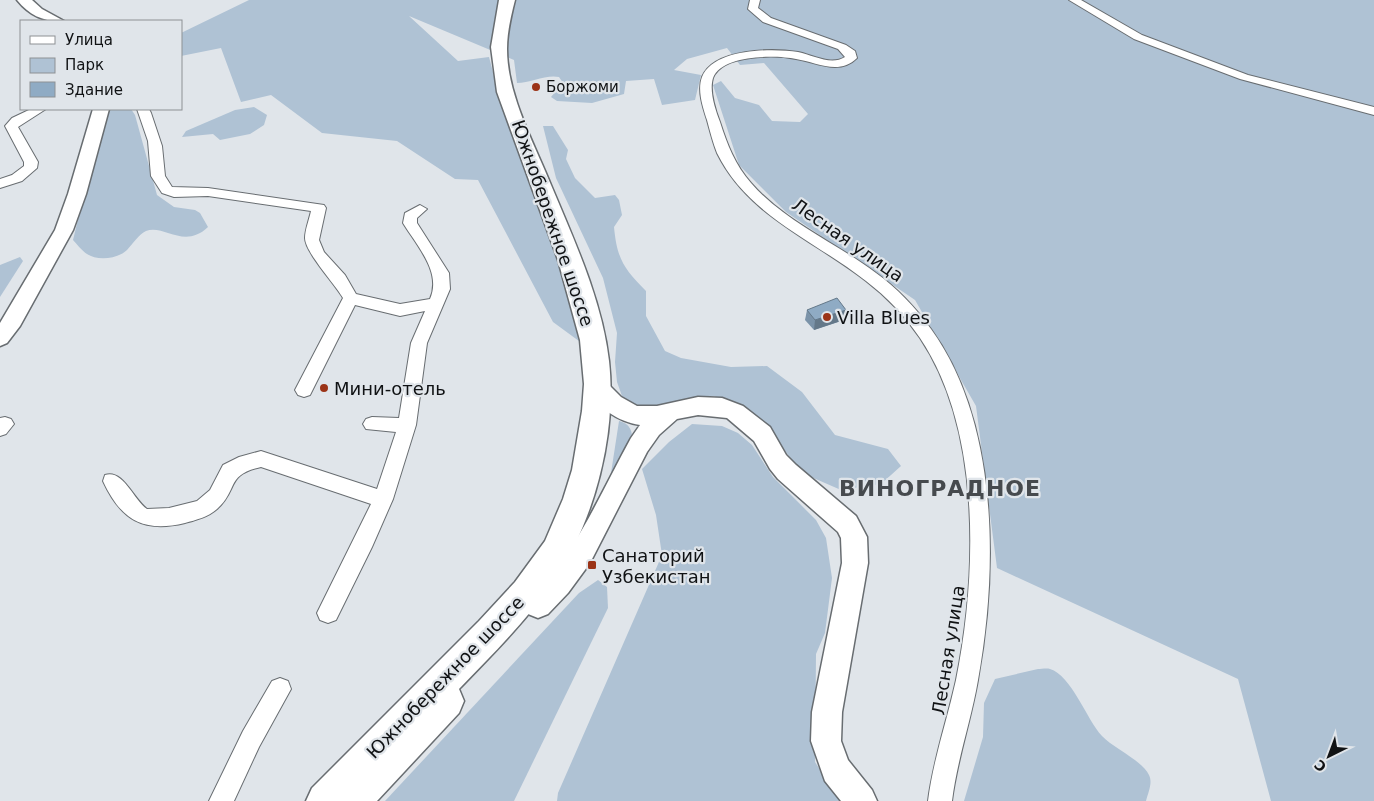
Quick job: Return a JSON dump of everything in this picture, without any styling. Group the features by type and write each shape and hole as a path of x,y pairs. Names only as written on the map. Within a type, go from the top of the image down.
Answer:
{"highway":[{"name":"Южнобережное шоссе","path":"351,801 538,605 560,575 579,541 592,442 603,395 583,300 499,54 500,34 507,0"},
{"name":"Южнобережное шоссе","path":"510,88 507,53 508,33 515,0"},
{"name":"Южнобережное шоссе","path":"325,801 395,727 510,613 544,570 583,505"}],"main road":[{"path":"14,0 30,14 44,20"},
{"path":"24,0 37,12 55,20"},
{"path":"0,317 49,233 63,196 90,110"},
{"path":"0,338 13,322 64,230 77,194 102,110"},
{"path":"603,395 626,413 641,418 698,406 722,408 735,412 762,434 778,462 847,524 854,537 855,563 830,694 826,741 836,770 861,801"},
{"path":"538,605 559,584 582,555 627,469 651,428 670,412"},
{"path":"583,505 627,469"}],"street":[{"name":"Лесная улица","path":"754,0 753,9 767,20 842,48 851,54 851,58 840,64 834,64 794,54 755,54 740,56 718,66 710,73 706,82 712,122 728,161 742,184 762,204 788,224 862,270 892,292 924,332 956,392 963,418 977,500 980,579 967,679 940,801"},
{"path":"1074,0 1138,37 1244,77 1350,102 1374,112"},
{"path":"0,184 17,178 30,168 31,162 11,126 16,121 38,110"},
{"path":"143,110 156,150 156,174 160,185 166,190 174,193 230,194 319,208 312,240 318,254 340,279 351,298 400,310 437,303"},
{"path":"328,612 365,541 383,498 407,425 419,343 442,289 441,273 410,223 410,216 420,209"},
{"path":"304,390 351,298"},
{"path":"372,424 407,425"},
{"path":"112,480 135,510 147,517 186,515 199,511 218,494 223,480 233,467 243,462 261,459 383,498"},
{"path":"221,801 251,739 280,689"}],"green space":[{"path":"249,0 1374,0 1374,801 1271,801 1238,679 997,568 976,406 915,300 786,212 739,165 713,85 721,81 735,98 759,105 772,121 800,122 808,114 764,63 740,65 727,48 687,59 674,70 701,75 695,100 662,105 654,79 626,81 624,94 592,103 557,101 551,97 563,83 559,77 554,76 517,83 514,60 409,16 458,61 489,57 497,87 547,211 583,344 553,322 478,180 455,179 397,141 322,133 271,95 241,102 221,48 182,56 182,33"},
{"path":"254,107 267,115 264,125 250,134 220,140 213,134 182,137 186,131 235,110"},
{"path":"105,110 132,110 135,115 157,195 174,207 195,210 200,213 208,227 199,233 183,237 160,231 146,231 123,253 107,258 96,258 87,254 73,240"},
{"path":"543,126 553,126 568,150 566,159 575,178 595,198 615,195 619,200 622,215 614,227 617,247 627,270 646,291 646,316 665,351 681,358 731,367 767,366 802,392 835,435 888,449 901,466 881,484 841,490 802,473 779,443 743,409 714,396 688,398 651,412 630,404 622,396 617,382 615,362 617,333 603,278 556,178"},
{"path":"20,257 23,261 0,297 0,265"},
{"path":"619,421 629,427 632,437 611,473"},
{"path":"692,424 722,426 738,433 752,445 773,477 816,520 826,538 832,578 825,633 816,654 815,762 840,801 557,801 558,793 662,555 656,515 642,469 669,442"},
{"path":"598,580 607,587 608,608 514,801 385,801 579,593"},
{"path":"1038,669 1049,669 1058,673 1072,689 1102,736 1146,770 1149,775 1150,788 1146,801 964,801 983,737 984,703 995,679"}],"building":[{"path":"837,298 846,310 815,320 807,310"}],"place":[{"name":"Боржоми","path":"536,87"},
{"name":"Villa Blues","path":"827,317"},
{"name":"Мини-отель","path":"324,388"},
{"name":"Санаторий Узбекистан","path":"592,565"}],"district":[{"name":"ВИНОГРАДНОЕ","path":"940,488"}]}
